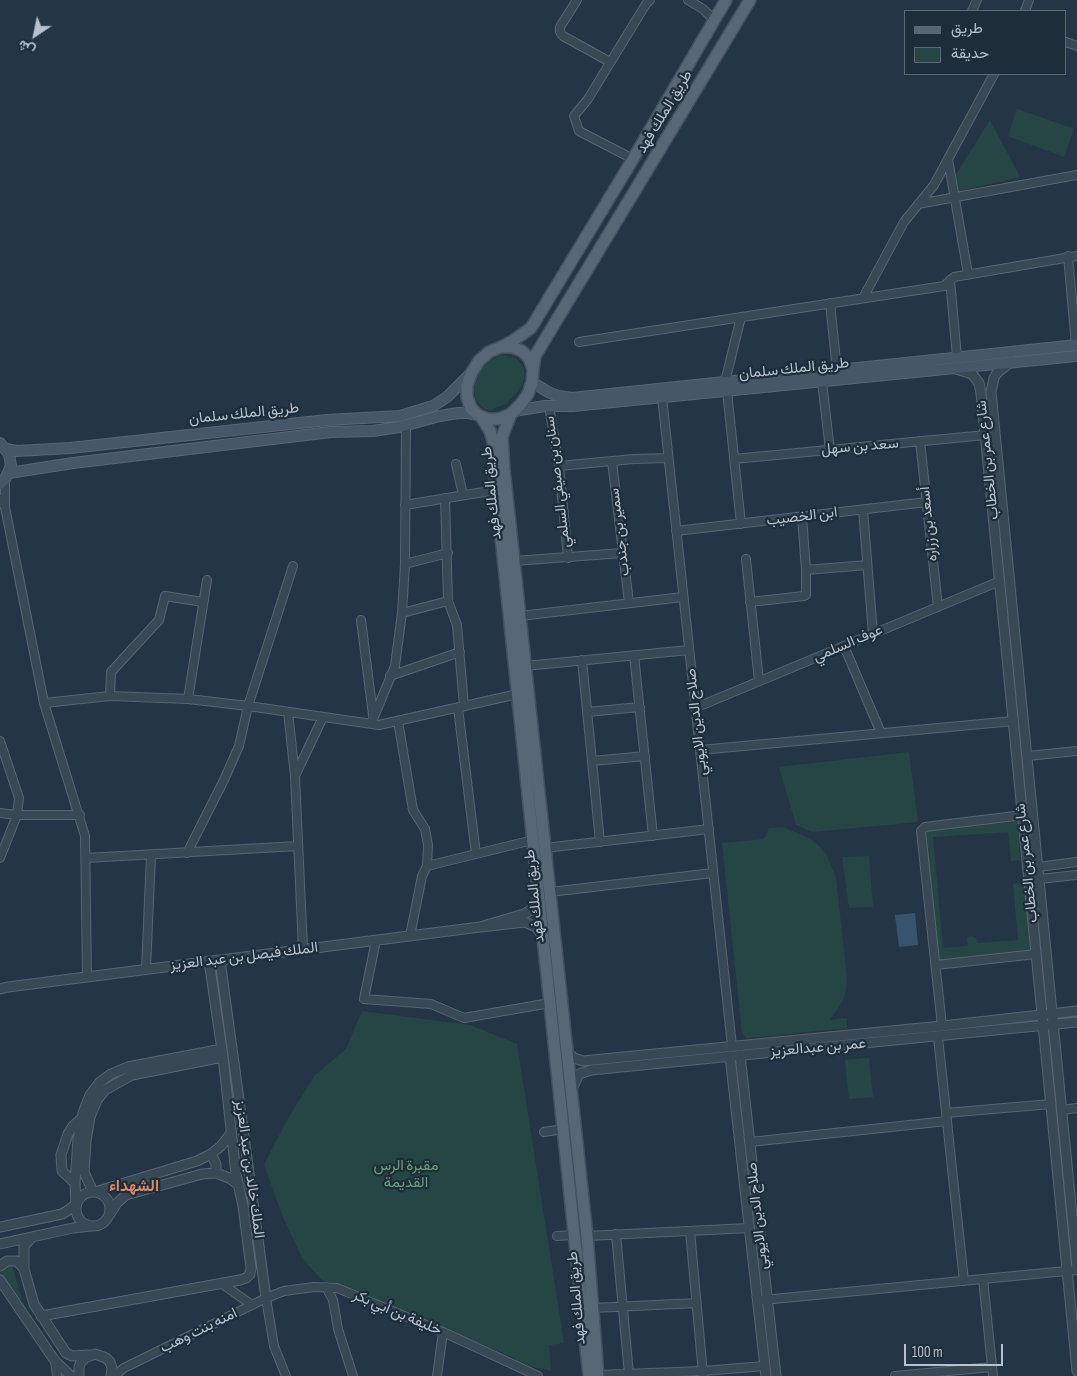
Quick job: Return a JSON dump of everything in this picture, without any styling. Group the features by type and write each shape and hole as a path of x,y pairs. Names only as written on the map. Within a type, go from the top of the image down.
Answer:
{"main road":[{"name":"طريق الملك فهد","path":"501,347 530,328 633,159 726,0"},
{"name":"طريق الملك فهد","path":"533,369 535,356 750,0"},
{"path":"501,347 512,347 522,351 529,358 533,369 532,382 528,394 512,412 499,419 488,419 480,416 471,408 467,397 467,384 479,361 489,352 501,347"},
{"name":"طريق الملك سلمان","path":"512,412 549,406 573,406 662,397 838,370 957,357 1077,348"},
{"name":"طريق الملك سلمان","path":"532,382 558,396 572,398 726,386 822,382 1011,362 1077,348"},
{"name":"طريق الملك سلمان","path":"3,446 29,451 70,448 327,420 400,416 433,406 448,397 472,372"},
{"name":"طريق الملك فهد","path":"512,412 502,437 550,892 541,917 567,1052 572,1092 587,1236 589,1310 595,1376"},
{"name":"طريق الملك سلمان","path":"5,478 73,462 331,432 373,431 458,413 480,416"},
{"name":"طريق الملك فهد","path":"480,416 490,431 493,441 496,490 574,1236 589,1310"},
{"path":"3,446 11,460 5,478"}],"street":[{"path":"578,0 560,28 562,36 610,62"},
{"path":"633,159 579,132 574,116 588,99 650,0"},
{"path":"688,0 703,9 714,20"},
{"path":"864,298 904,222 934,184 993,75"},
{"path":"948,159 968,274"},
{"path":"918,204 1077,174"},
{"path":"1068,256 1077,348"},
{"path":"579,342 944,286 954,277 1068,256 1077,256"},
{"path":"950,280 957,357"},
{"path":"830,304 838,370"},
{"path":"741,317 726,386 741,524"},
{"name":"شارع عمر بن الخطاب","path":"1011,362 996,373 991,392 1077,1268"},
{"name":"شارع عمر بن الخطاب","path":"956,368 972,374 979,383 986,435 1077,1372"},
{"path":"822,382 830,450"},
{"name":"صلاح الدين الايوبي","path":"662,397 732,1046"},
{"name":"سنان بن صيفي السلمي","path":"549,406 559,466 568,558"},
{"path":"372,720 394,666 402,613 405,564 406,425"},
{"name":"سعد بن سهل","path":"734,459 986,435"},
{"name":"أسعد بن زراره","path":"920,441 938,607"},
{"path":"559,466 668,458"},
{"name":"سمير بن جندب","path":"612,461 629,603"},
{"path":"456,464 463,496"},
{"path":"5,478 5,507 44,703 85,836 87,977"},
{"path":"405,505 496,490"},
{"path":"445,498 448,601 458,626 461,707 476,854"},
{"path":"0,499 5,507"},
{"name":"ابن الخصيب","path":"676,531 928,502"},
{"path":"863,510 873,634"},
{"path":"750,602 806,595 802,517"},
{"path":"405,564 448,553"},
{"path":"514,561 623,553"},
{"path":"746,559 759,681"},
{"path":"806,570 867,565"},
{"path":"187,852 224,780 239,746 248,706 293,566"},
{"path":"188,700 207,580"},
{"name":"عوف السلمي","path":"695,708 1000,581"},
{"path":"110,696 111,672 159,620 165,596 204,602"},
{"path":"520,616 683,597"},
{"path":"402,613 448,601"},
{"path":"361,620 372,720"},
{"path":"844,646 881,733"},
{"path":"525,666 689,650"},
{"path":"390,676 460,652"},
{"path":"634,655 653,836"},
{"path":"582,660 600,842"},
{"path":"44,703 110,696 188,700 324,717 372,720 379,725 518,694"},
{"path":"588,712 640,707"},
{"path":"288,712 295,776 303,949"},
{"path":"295,776 324,717"},
{"path":"398,721 413,810 425,829 428,845 427,866 422,876 410,936"},
{"path":"700,750 1014,721"},
{"path":"0,741 19,798 17,815 0,858"},
{"path":"1027,756 1077,751"},
{"path":"592,762 645,756"},
{"path":"0,813 17,815 80,815"},
{"path":"942,1026 921,830 925,826 1023,815"},
{"path":"545,848 708,829"},
{"path":"427,866 533,840"},
{"path":"86,858 298,846"},
{"path":"146,969 151,855"},
{"path":"1038,867 1077,862"},
{"path":"550,892 713,873"},
{"path":"1039,878 1077,875"},
{"path":"480,927 524,914 531,910 539,898"},
{"path":"524,914 541,917"},
{"path":"480,927 525,922 541,917"},
{"name":"الملك فيصل بن عبد العزيز","path":"3,987 480,927"},
{"path":"376,940 364,999 431,1004 464,1018 550,1004"},
{"path":"936,965 1036,954"},
{"name":"الملك خالد بن عبد العزيز","path":"220,960 266,1298 274,1346 286,1376"},
{"name":"الملك خالد بن عبد العزيز","path":"209,961 223,1053 231,1133 251,1268 250,1274 246,1278 221,1283"},
{"name":"عمر بن عبدالعزيز","path":"567,1052 574,1058 583,1061 1077,1011"},
{"name":"عمر بن عبدالعزيز","path":"572,1092 575,1080 584,1070 1077,1022"},
{"path":"938,1037 964,1281"},
{"path":"94,1226 83,1223 79,1218 76,1205 75,1183 78,1139 90,1095 100,1082 111,1074 149,1062 223,1053"},
{"path":"108,1217 110,1206 108,1200 105,1196 94,1192 84,1172 90,1117 97,1100 105,1090 132,1074 223,1053"},
{"name":"صلاح الدين الايوبي","path":"740,1055 750,1142 766,1376"},
{"name":"صلاح الدين الايوبي","path":"730,1056 749,1228 776,1376"},
{"path":"750,1142 1051,1104"},
{"path":"1062,1110 1077,1108"},
{"path":"75,1183 62,1171 62,1150 71,1130 82,1119"},
{"path":"544,1132 563,1130"},
{"path":"0,1227 62,1214 76,1205 84,1194 197,1161 221,1146 231,1133"},
{"path":"211,1154 216,1164 216,1173"},
{"path":"0,1244 73,1228 100,1225 117,1203 126,1195 202,1174 216,1173 229,1178 239,1185"},
{"path":"587,1236 749,1228"},
{"path":"690,1231 703,1373"},
{"path":"616,1234 623,1307 633,1374"},
{"path":"557,1236 574,1236"},
{"path":"32,1237 24,1246 24,1268 34,1304 66,1352 72,1356 95,1354 106,1358 112,1368 112,1376"},
{"path":"0,1266 7,1261 13,1261 24,1268"},
{"path":"762,1300 1067,1271 1077,1268"},
{"path":"984,1279 993,1376"},
{"path":"0,1280 55,1361 71,1376"},
{"path":"41,1316 221,1283"},
{"name":"امنه بنت وهب","path":"112,1376 124,1368 252,1305 221,1283"},
{"name":"خليفة بن أبي بكر","path":"252,1305 284,1291 314,1287 337,1288 443,1332 538,1376"},
{"path":"326,1287 333,1300 338,1329 352,1376"},
{"path":"589,1310 697,1303"},
{"path":"437,1376 443,1332"},
{"path":"79,1376 81,1362 90,1355"},
{"path":"55,1361 57,1376"},
{"path":"595,1376 703,1373 765,1366"},
{"path":"895,1376 992,1367"}],"green space":[{"path":"1017,109 1074,129 1064,157 1008,136"},
{"path":"990,120 1020,177 959,191 953,179"},
{"path":"501,355 516,358 524,370 524,379 519,390 505,404 491,410 485,409 475,398 474,386 476,379 489,362"},
{"path":"909,752 918,822 813,832 796,825 779,767"},
{"path":"1017,819 1020,860 1011,861 1008,832 933,837 943,948 968,946 967,938 970,936 976,938 977,943 1018,940 1013,884 1026,883 1032,952 935,961 922,831 975,825 976,822"},
{"path":"783,827 811,839 821,848 827,856 836,878 847,978 843,1000 830,1020 847,1018 847,1028 747,1038 742,1033 722,843 764,839 769,828"},
{"path":"869,856 873,907 849,908 842,857"},
{"name":"مقبرة الرس القديمة","path":"362,1011 470,1025 517,1044 564,1343 549,1345 551,1370 517,1363 515,1358 322,1280 302,1258 283,1217 264,1165 287,1120 315,1075 346,1049"},
{"path":"869,1058 873,1097 849,1099 845,1060"},
{"path":"4,1265 12,1265 22,1299 19,1300 0,1273"}],"water":[{"path":"915,913 918,945 899,947 895,915"}],"district":[{"name":"الشهداء","path":"134,1187"}]}
